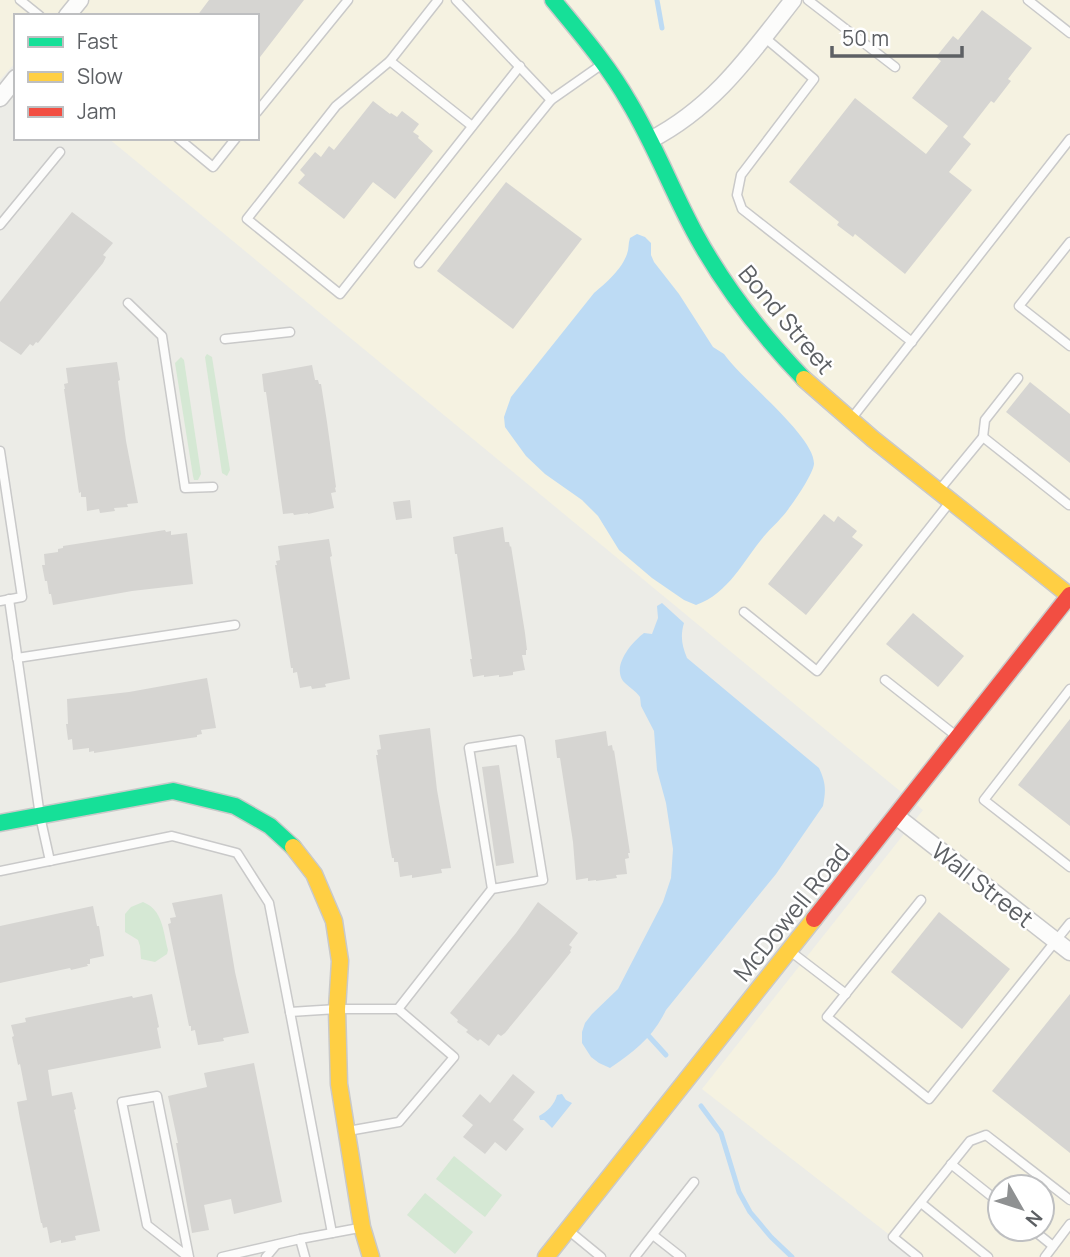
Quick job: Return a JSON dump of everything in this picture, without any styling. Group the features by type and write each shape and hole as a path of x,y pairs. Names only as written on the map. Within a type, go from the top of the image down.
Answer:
{"street":[{"path":"69,14 80,0"},
{"name":"Bond Street","path":"553,0 621,88 650,140 691,226 724,281 780,355 850,421 1070,595"},
{"path":"650,140 672,129 714,95 793,0"},
{"path":"0,97 14,80"},
{"name":"McDowell Road","path":"546,1257 1070,595"},
{"path":"0,823 173,791 235,806 270,826 294,848 314,874 334,921 340,961 337,1009 339,1084 362,1227 371,1257"},
{"name":"Wall Street","path":"897,816 1070,952"}],"lane":[{"path":"20,0 38,14"},
{"path":"259,110 348,0"},
{"path":"438,0 390,61 336,106 247,219 340,294 520,65"},
{"path":"456,0 551,100"},
{"path":"808,0 895,67"},
{"path":"1028,0 1070,33"},
{"path":"764,37 814,79 741,175 737,195 743,209 912,342"},
{"path":"390,61 472,126"},
{"path":"419,263 551,100 604,63"},
{"path":"850,421 1070,139"},
{"path":"180,140 213,167 234,140"},
{"path":"0,225 60,152"},
{"path":"1070,242 1019,306 1070,346"},
{"path":"128,303 162,336 185,488 214,487"},
{"path":"225,339 290,331"},
{"path":"744,612 817,671 945,496 983,437 985,420 1018,378"},
{"path":"983,437 1069,505"},
{"path":"0,451 22,597 4,600 17,658 40,816 50,861"},
{"path":"17,658 235,625"},
{"path":"885,680 957,737"},
{"path":"1070,689 984,800 1070,867"},
{"path":"398,1009 492,889 543,880 520,740 469,748 492,889"},
{"path":"0,871 172,836 237,853 269,903 332,1233"},
{"path":"920,900 827,1017 929,1099 1070,923"},
{"path":"789,950 846,994"},
{"path":"290,1012 398,1009 454,1057 398,1122 345,1131"},
{"path":"156,1096 188,1257 147,1225 122,1102 156,1096"},
{"path":"918,1257 894,1237 970,1141 986,1135 1070,1200"},
{"path":"951,1164 986,1192"},
{"path":"635,1257 694,1182"},
{"path":"921,1203 988,1257"},
{"path":"1045,1257 1070,1224"},
{"path":"222,1257 362,1227"},
{"path":"568,1230 601,1257"},
{"path":"653,1235 681,1257"},
{"path":"300,1239 305,1257"},
{"path":"1049,1243 1053,1246"},
{"path":"266,1257 276,1245"}],"shaded area":[{"path":"0,0 1070,0 1070,1257 918,1257 702,1089 923,810 110,140 259,140 259,14 14,14 14,64 0,80"}],"green space":[{"path":"207,354 212,357 230,470 227,476 222,473 205,357"},
{"path":"181,357 184,360 201,474 198,480 194,480 193,476 175,363"},
{"path":"143,902 155,910 168,950 167,954 155,962 141,959 138,940 125,932 125,914 131,907"},
{"path":"454,1156 502,1195 485,1217 436,1179"},
{"path":"425,1193 473,1232 455,1254 407,1215"}],"water":[{"path":"637,234 651,243 654,262 679,294 713,347 724,354 790,423 811,452 814,464 795,500 736,574 708,600 696,605 652,578 619,550 598,516 526,456 505,427 504,417 511,397 594,293 617,271 625,260 630,238"},
{"path":"662,603 684,623 682,641 687,658 819,768 825,795 823,806 776,874 666,1010 649,1036 610,1068 591,1057 582,1043 582,1032 592,1014 618,989 663,902 671,878 673,849 666,803 657,770 654,731 641,706 640,697 620,675 622,661 634,642 644,633 652,634 658,618 657,606"},
{"path":"562,1094 572,1103 552,1128 544,1120 540,1120 539,1116 550,1107 557,1095"}],"building":[{"path":"209,0 304,0 259,58 259,14 198,14"},
{"path":"982,10 1032,48 1008,79 1011,81 994,103 991,101 963,137 971,144 949,172 972,190 905,274 855,234 853,237 837,225 839,222 789,182 855,98 926,154 948,126 912,98 941,61 936,57 953,36 958,40"},
{"path":"373,101 397,117 402,111 419,124 413,132 433,151 395,199 373,182 344,219 298,183 305,175 300,170 315,152 321,157 329,146 334,150"},
{"path":"506,182 582,239 513,329 437,271"},
{"path":"72,212 113,243 103,255 106,257 103,263 38,343 33,346 30,344 21,355 0,341 0,302"},
{"path":"117,362 126,441 138,503 114,508 115,511 87,511 86,497 81,497 81,492 79,493 64,389 64,384 68,383 66,368"},
{"path":"312,365 315,380 321,384 327,422 336,487 336,492 331,493 334,508 308,514 283,514 262,374"},
{"path":"1030,382 1070,414 1070,463 1006,412"},
{"path":"410,500 412,518 396,520 393,502"},
{"path":"824,514 834,522 838,516 857,531 852,537 863,545 806,615 768,584"},
{"path":"503,527 505,542 509,542 511,546 525,633 527,650 526,655 522,655 525,670 499,677 473,677 453,537"},
{"path":"171,531 171,535 187,533 193,584 132,591 53,605 42,565 45,565 44,554 58,552 63,546"},
{"path":"329,539 350,679 325,684 326,687 300,688 297,672 293,673 291,668 275,565 276,561 280,560 278,546"},
{"path":"913,613 964,656 938,687 886,644"},
{"path":"207,678 216,728 201,730 202,734 197,737 94,753 89,752 89,748 73,750 72,739 68,740 67,699 129,692"},
{"path":"1070,719 1070,826 1018,785"},
{"path":"430,728 437,790 451,868 441,869 442,873 412,878 412,875 400,877 398,862 394,862 392,858 376,755 377,750 381,749 379,735"},
{"path":"606,731 608,746 612,745 614,750 630,853 629,858 625,859 627,874 596,881 588,881 588,878 576,880 573,842 555,740"},
{"path":"499,765 514,863 496,866 482,767"},
{"path":"222,894 235,972 249,1033 198,1045 195,1030 191,1031 189,1026 168,924 171,923 170,918 176,917 172,903"},
{"path":"538,902 578,933 569,945 572,947 571,952 505,1033 501,1036 498,1034 489,1046 466,1032 468,1030 450,1013"},
{"path":"93,906 104,956 90,959 88,966 0,983 0,926"},
{"path":"939,912 1010,969 962,1029 891,972"},
{"path":"152,994 161,1048 48,1070 52,1096 72,1092 100,1231 75,1236 76,1240 50,1243 47,1227 43,1228 41,1223 20,1119 17,1102 27,1100 11,1025 26,1022 25,1018"},
{"path":"1070,994 1070,1153 992,1091"},
{"path":"254,1063 282,1202 234,1214 231,1199 204,1205 209,1230 192,1233 168,1096 207,1087 204,1073"},
{"path":"513,1074 535,1092 513,1120 524,1129 506,1151 495,1142 485,1154 463,1137 473,1125 462,1116 480,1094 490,1103"}],"waterway":[{"path":"657,0 662,28"},
{"path":"646,1033 666,1055"},
{"path":"701,1106 721,1133 739,1192 750,1212 792,1257"}],"traffic: fast":[{"path":"553,0 621,88 696,235 719,274 759,328 804,379"},
{"path":"0,823 173,791 235,806 270,826 293,847"}],"traffic: slow":[{"path":"804,379 873,439 1070,596"},
{"path":"293,847 314,874 334,921 340,961 337,1009 339,1084 362,1227 371,1257"},
{"path":"546,1257 814,919"}],"traffic: jam":[{"path":"814,919 1070,595"}]}
